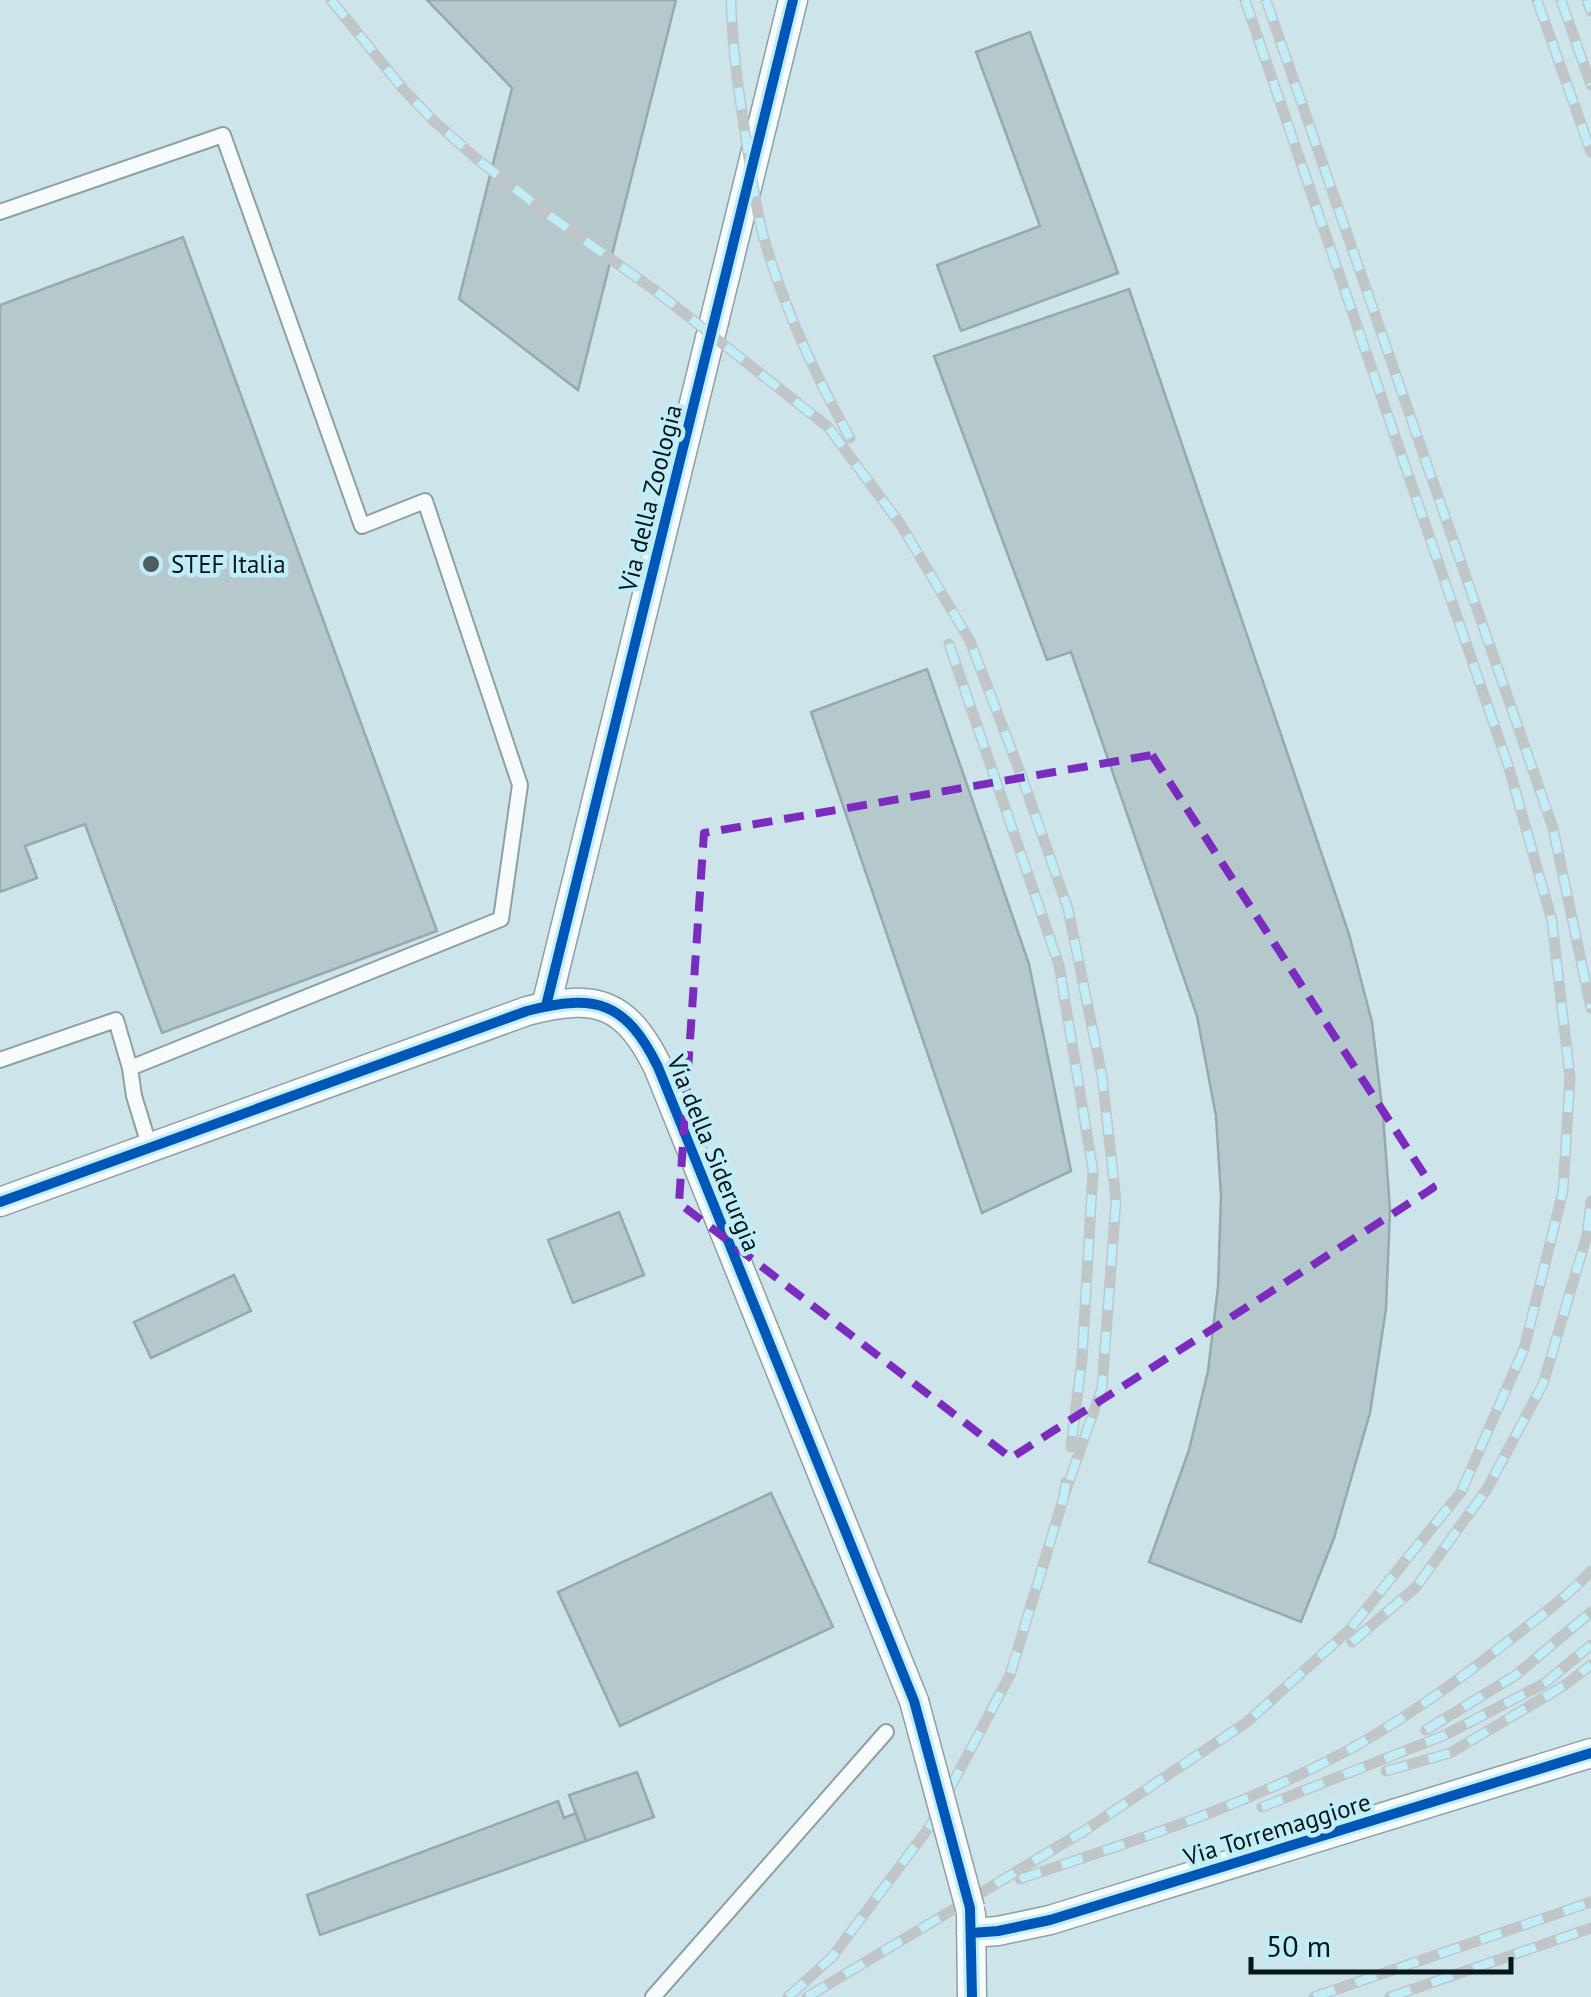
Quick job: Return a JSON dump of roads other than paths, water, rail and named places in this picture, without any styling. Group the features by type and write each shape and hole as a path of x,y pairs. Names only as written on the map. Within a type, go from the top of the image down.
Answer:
{"street":[{"name":"Via della Zoologia","path":"546,1006 793,0"},
{"name":"Via della Siderurgia","path":"0,1202 528,1011 577,1002 607,1008 630,1023 658,1067 914,1701 971,1920"},
{"name":"Via Torremaggiore","path":"971,1920 998,1930 1050,1920 1591,1753"},
{"path":"971,1920 972,1995"}],"lane":[{"path":"0,212 223,135 362,526 424,501 520,786 501,919 130,1068"},
{"path":"0,1060 116,1020 150,1148"},
{"path":"653,1997 886,1732"}],"railway":[{"path":"331,0 404,90 478,160 656,291 828,427 901,525 970,641 1068,909 1102,1076 1116,1200 1102,1388 1064,1496"},
{"path":"731,0 739,95 762,231 802,343 850,438"},
{"path":"807,1997 1084,1831 1247,1722 1349,1630 1461,1492 1524,1349 1563,1191 1570,1078 1552,921 1509,768 1245,0"},
{"path":"1266,0 1553,828 1591,1008"},
{"path":"1537,0 1591,152"},
{"path":"1561,0 1591,85"},
{"path":"1587,0 1591,11"},
{"path":"949,644 1059,965 1093,1171 1082,1359 1071,1447"},
{"path":"1352,1642 1416,1587 1487,1489 1543,1384 1587,1235 1591,1201"},
{"path":"788,1997 832,1957 930,1826 1010,1675 1066,1482"},
{"path":"1020,1879 1197,1818 1326,1762 1450,1685 1546,1612 1591,1571"},
{"path":"1426,1730 1516,1675 1591,1612"},
{"path":"1262,1807 1445,1735 1545,1683 1591,1645"},
{"path":"1386,1771 1450,1753 1565,1685 1591,1665"},
{"path":"1314,1997 1591,1902"},
{"path":"1390,1997 1591,1928"}],"place":[{"name":"STEF Italia","path":"151,564"}]}
